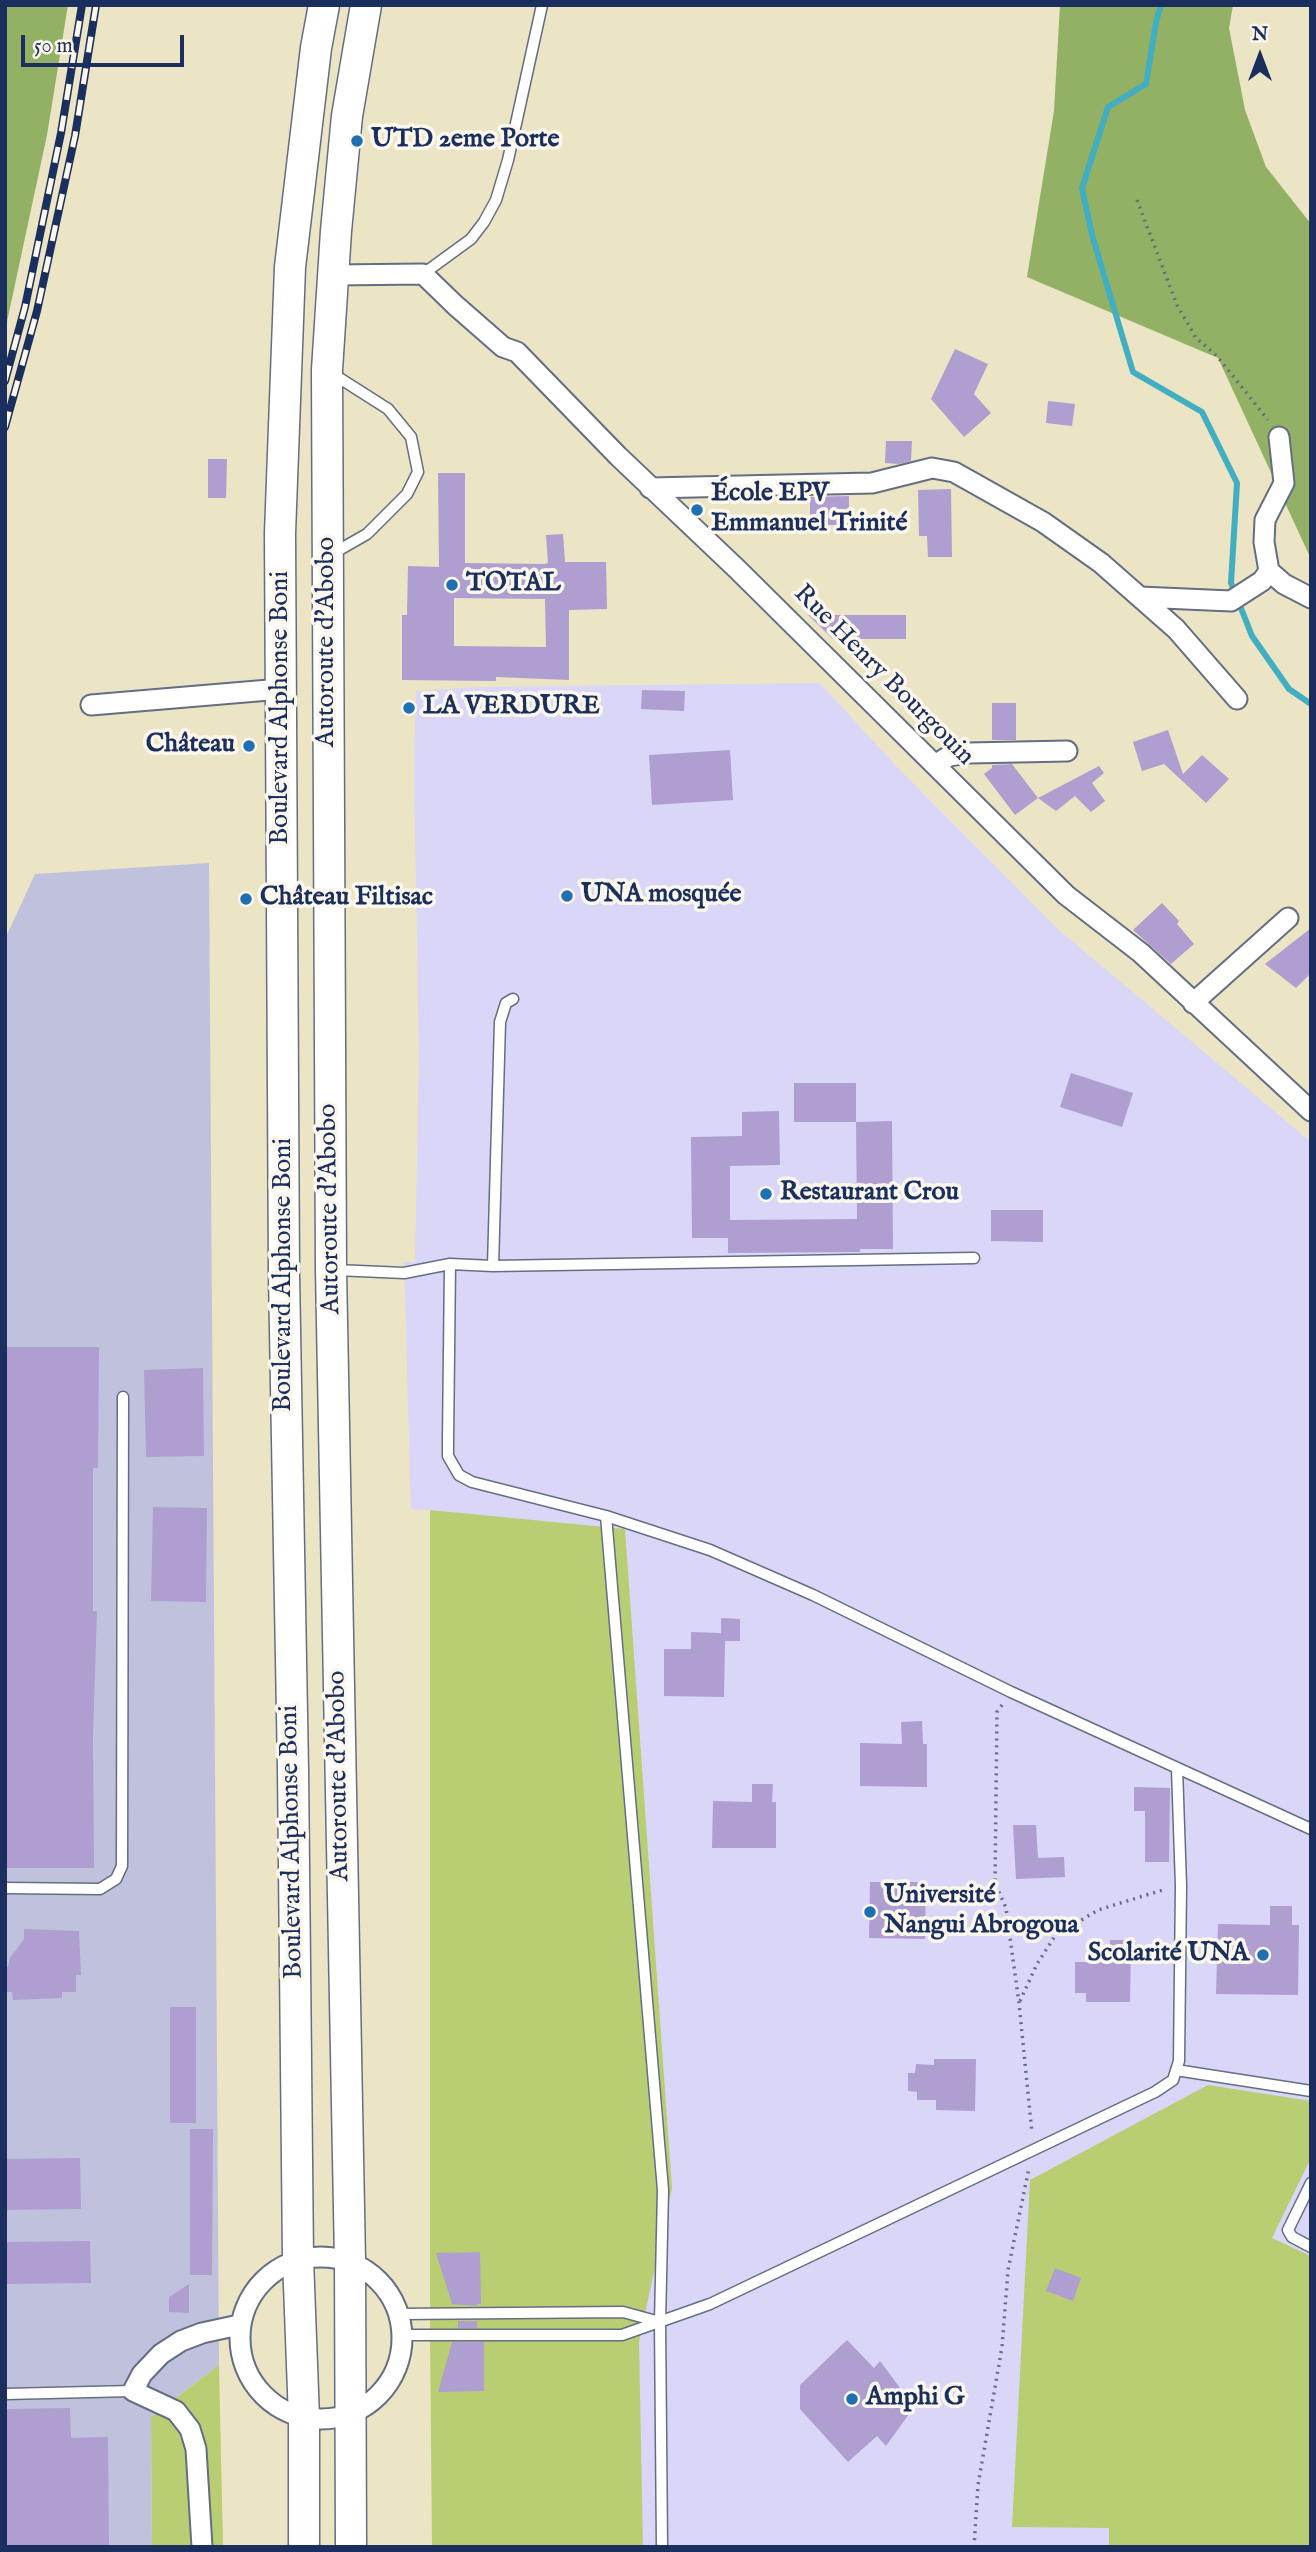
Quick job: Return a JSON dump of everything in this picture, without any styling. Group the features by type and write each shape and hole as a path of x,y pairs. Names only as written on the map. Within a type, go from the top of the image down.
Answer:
{"main road":[{"name":"Boulevard Alphonse Boni","path":"304,2547 284,1275 280,533 290,267 314,61 324,5"},
{"name":"Autoroute d'Abobo","path":"349,2415 350,2261 331,1270 327,370 347,116 366,5"},
{"path":"349,2415 351,2547"}],"street":[{"path":"333,275 424,274"},
{"name":"Rue Henry Bourgouin","path":"424,274 503,347 517,352 650,488 737,569 1066,895 1141,953 1311,1111"},
{"path":"1266,576 1265,520 1284,483 1279,437"},
{"path":"650,488 872,483 932,468 954,472 1043,523 1101,563 1176,629 1237,699"},
{"path":"1266,576 1311,598"},
{"path":"1140,597 1231,601 1266,576"},
{"path":"91,705 281,689"},
{"path":"935,765 948,756 969,753 1067,751"},
{"path":"1193,1003 1288,918"},
{"path":"324,2256 350,2261 372,2273 389,2291 400,2314 403,2335 399,2363 388,2385 371,2403 349,2415 327,2419 304,2418 275,2406 253,2384 240,2355 239,2325 250,2296 270,2273 298,2259 324,2256"},
{"path":"202,2547 196,2449 190,2429 176,2411 133,2390 142,2374 161,2354 181,2341 202,2333 239,2325"}],"lane":[{"path":"424,274 471,239 496,200 508,160 542,5"},
{"path":"327,370 387,410 411,437 418,471 407,494 367,534 328,557"},
{"path":"493,1266 500,1022 506,1003 513,999"},
{"path":"331,1270 404,1273 450,1264 493,1266 974,1258"},
{"path":"450,1264 448,1441 452,1466 459,1475 472,1482 606,1516 710,1550 813,1595 1011,1692 1311,1829"},
{"path":"5,1888 100,1889 116,1879 122,1866 123,1397"},
{"path":"606,1516 663,2190 660,2322 662,2547"},
{"path":"403,2335 622,2335 710,2304 1155,2092 1173,2080 1180,2061 1181,1886 1177,1768"},
{"path":"1176,2070 1311,2091"},
{"path":"1311,2183 1288,2230 1292,2237 1311,2247"},
{"path":"400,2314 623,2312 660,2322"},
{"path":"5,2394 133,2390"}],"path":[{"path":"1137,200 1177,305 1196,338 1217,356 1263,412 1279,437"},
{"path":"974,2547 978,2485 1003,2347 1008,2270 1033,2149 1019,2003 1006,1908 995,1883 997,1712 1011,1692"},
{"path":"1019,2003 1037,1964 1055,1936 1098,1910 1181,1886"}],"shaded area":[{"name":"Université Nangui Abrogoua","path":"820,683 897,767 1059,930 1311,1142 1311,2547 432,2547 430,1510 411,1509 404,1262 415,1262 419,1056 414,767 416,691 479,687"},
{"path":"209,863 219,2365 151,2417 152,2547 5,2547 5,939 35,874"}],"green space":[{"path":"5,5 68,5 47,135 5,331"},
{"path":"1060,5 1233,5 1229,28 1245,110 1266,167 1311,224 1311,559 1218,358 1027,277 1054,111"},
{"path":"430,1510 625,1529 672,2188 639,2342 643,2547 432,2547"},
{"path":"1208,2085 1311,2101 1311,2158 1272,2238 1311,2256 1311,2547 1109,2547 1109,2528 1012,2527 1030,2180"},
{"path":"219,2365 223,2547 152,2547 151,2417"}],"building":[{"path":"955,349 988,364 974,394 991,413 964,437 931,399"},
{"path":"1048,401 1075,404 1072,426 1046,423"},
{"path":"886,441 912,441 911,461 885,463"},
{"path":"208,459 227,459 226,498 208,498"},
{"path":"438,473 465,473 465,563 545,564 548,563 546,535 563,534 565,562 606,562 607,609 569,610 569,680 496,677 496,681 402,680 402,615 407,615 408,566 439,567","holes":["454,598 545,599 546,647 454,646"]},
{"path":"951,489 952,557 928,557 927,536 919,536 918,490"},
{"path":"849,496 849,525 810,525 810,497"},
{"path":"808,615 906,615 906,639 833,639"},
{"path":"642,690 685,691 684,711 641,709"},
{"path":"992,703 1016,703 1016,740 992,740"},
{"path":"1168,730 1183,774 1202,755 1229,779 1206,803 1164,764 1142,771 1133,742"},
{"path":"730,750 733,800 652,805 649,755"},
{"path":"1012,764 1038,798 1015,815 984,774 992,765"},
{"path":"1099,766 1104,773 1092,783 1105,801 1091,812 1075,796 1056,811 1038,798"},
{"path":"1162,903 1179,921 1177,924 1194,944 1171,964 1133,930"},
{"path":"1311,928 1311,973 1296,988 1265,964"},
{"path":"1071,1073 1133,1093 1122,1127 1060,1107"},
{"path":"794,1083 856,1083 856,1122 794,1122"},
{"path":"779,1111 780,1165 730,1166 730,1220 857,1219 856,1122 892,1121 893,1249 860,1249 860,1252 728,1253 728,1238 692,1238 691,1137 742,1136 742,1112"},
{"path":"991,1210 1043,1210 1043,1242 991,1241"},
{"path":"5,1347 99,1347 98,1468 93,1468 93,1611 97,1611 93,1737 94,1868 5,1868"},
{"path":"203,1368 204,1456 146,1457 144,1370"},
{"path":"153,1507 207,1508 206,1602 151,1601"},
{"path":"721,1618 740,1619 740,1641 725,1641 724,1697 664,1696 664,1649 691,1649 691,1632 721,1633"},
{"path":"922,1721 923,1744 927,1744 927,1787 860,1786 860,1743 902,1744 901,1722"},
{"path":"752,1784 773,1784 772,1802 776,1802 776,1848 712,1848 713,1801 752,1802"},
{"path":"1134,1787 1170,1788 1169,1862 1145,1862 1145,1811 1134,1811"},
{"path":"1013,1825 1036,1825 1038,1858 1064,1857 1065,1877 1016,1879"},
{"path":"870,1882 926,1882 925,1939 869,1938"},
{"name":"Scolarité UNA","path":"1270,1906 1292,1906 1292,1925 1299,1925 1298,1995 1216,1994 1218,1924 1270,1925"},
{"path":"24,1929 79,1931 81,1975 76,1975 76,1992 62,1992 62,1998 13,2000 12,1992 5,1992 5,1967 8,1967 10,1958 24,1939"},
{"path":"1110,1940 1131,1940 1130,2002 1086,2002 1086,1993 1075,1993 1075,1962 1093,1962 1093,1956 1110,1956"},
{"path":"170,2007 196,2007 196,2123 170,2123"},
{"path":"934,2059 976,2059 975,2111 936,2110 936,2100 917,2100 917,2092 908,2091 908,2073 915,2073 916,2064 934,2065"},
{"path":"190,2129 213,2129 212,2275 190,2275"},
{"path":"80,2158 81,2209 5,2210 5,2159"},
{"path":"90,2241 91,2283 5,2284 5,2242"},
{"path":"480,2252 481,2304 452,2304 436,2253"},
{"path":"1055,2268 1081,2278 1073,2301 1046,2291"},
{"path":"189,2284 189,2313 169,2312 169,2297"},
{"path":"458,2321 477,2321 477,2328 458,2328"},
{"name":"Amphi G","path":"847,2340 874,2368 880,2361 906,2396 909,2414 886,2446 877,2436 848,2462 800,2409 800,2385"},
{"path":"452,2342 484,2342 484,2391 438,2392"},
{"path":"70,2408 71,2438 108,2437 109,2547 5,2547 5,2409"}],"waterway":[{"path":"1161,5 1146,84 1108,107 1082,188 1092,235 1133,372 1202,412 1237,483 1231,583 1252,636 1289,689 1311,704"}],"railway":[{"path":"5,381 25,307 61,133 82,5"},
{"path":"5,427 37,311 75,136 96,5"}],"place":[{"name":"UTD 2eme Porte","path":"357,141"},
{"name":"École EPV Emmanuel Trinité","path":"697,510"},
{"name":"TOTAL","path":"452,585"},
{"name":"LA VERDURE","path":"409,708"},
{"name":"Château","path":"249,746"},
{"name":"UNA mosquée","path":"567,896"},
{"name":"Château Filtisac","path":"246,899"},
{"name":"Restaurant Crou","path":"766,1194"},
{"name":"Université Nangui Abrogoua","path":"870,1912"},
{"name":"Scolarité UNA","path":"1263,1955"},
{"name":"Amphi G","path":"852,2399"}]}
